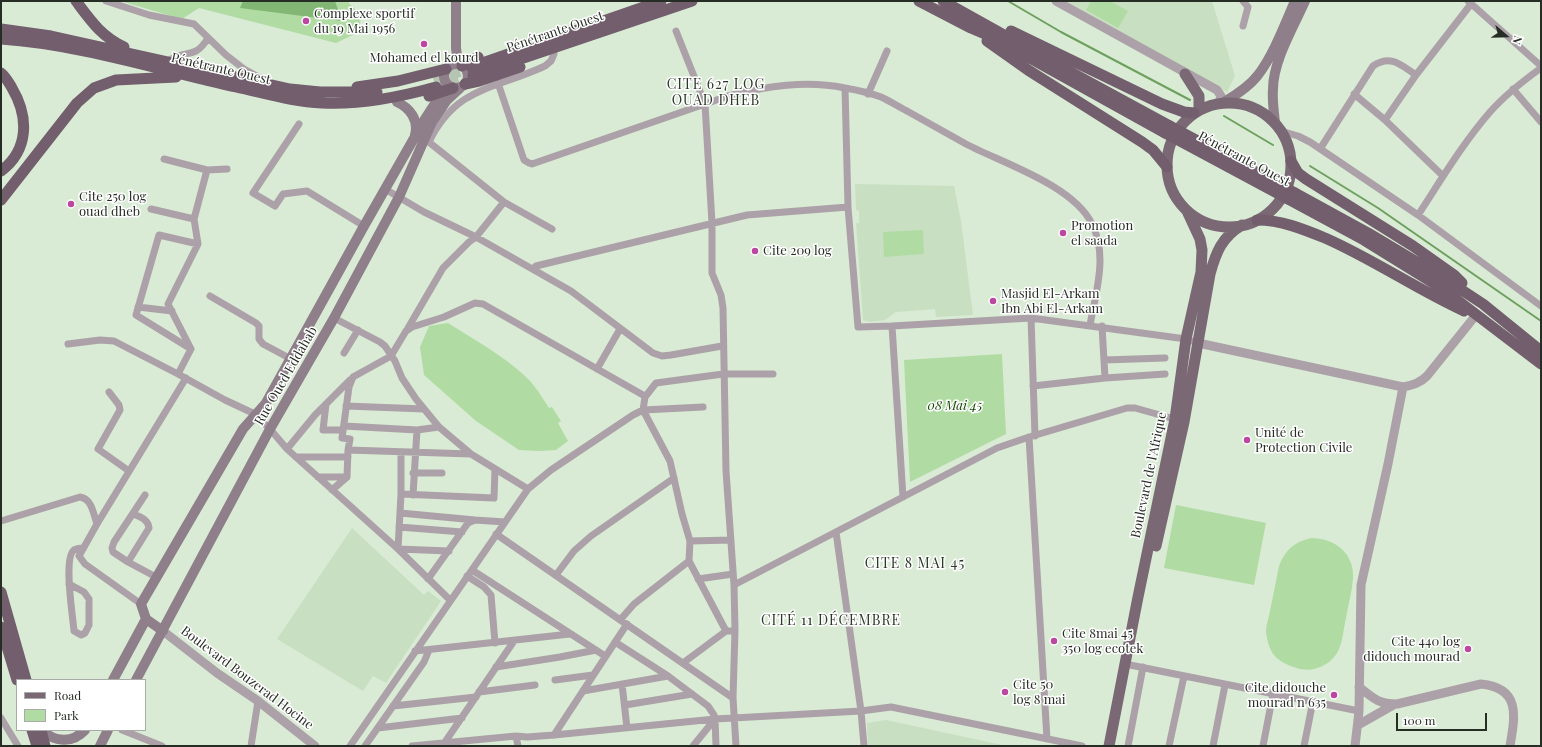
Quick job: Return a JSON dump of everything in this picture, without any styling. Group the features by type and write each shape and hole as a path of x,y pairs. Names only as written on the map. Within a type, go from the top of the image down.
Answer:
{"highway":[{"path":"76,1 99,31 113,42 150,58"},
{"name":"Pénétrante Ouest","path":"578,35 661,1"},
{"name":"Pénétrante Ouest","path":"341,93 354,88 460,68 692,1"},
{"name":"Pénétrante Ouest","path":"919,1 973,23"},
{"name":"Pénétrante Ouest","path":"947,2 992,38 1168,129 1291,196 1364,240 1440,287 1541,364"},
{"path":"973,23 999,25 1162,104 1184,112 1196,112"},
{"path":"973,23 1028,70 1153,150 1167,167"},
{"name":"Pénétrante Ouest","path":"1,29 51,36 168,61 274,86 320,92 380,92 448,86"},
{"path":"359,101 375,103 397,102 423,98 448,86 479,81 554,54 578,35"},
{"name":"Pénétrante Ouest","path":"1,39 80,50 298,100 321,103 359,101 398,96 448,86"},
{"path":"1,73 18,98 23,118 24,132 23,142 19,151 14,159 1,171"},
{"path":"1,200 78,103 94,88 116,80 189,76"},
{"path":"1291,161 1298,173 1309,182 1413,246 1454,275 1484,304"},
{"name":"Pénétrante Ouest","path":"1291,196 1368,233 1426,267 1484,304 1541,351"},
{"path":"1257,220 1280,222 1307,231 1346,248 1463,311 1476,314"},
{"path":"1,592 26,679"},
{"path":"1,627 17,679"},
{"path":"32,731 37,746"},
{"path":"41,731 45,746"}],"main road":[{"path":"163,631 146,619 141,604 243,429 266,403 414,139 448,86 468,74 460,68 456,48 456,1"},
{"path":"1222,103 1239,103 1252,107 1265,114 1278,127 1287,142 1291,161 1288,182 1279,201 1269,212 1257,220 1242,225 1228,227 1213,225 1200,220 1187,211 1179,202 1172,191 1168,179 1168,151 1173,137 1182,124 1196,112 1222,103 1249,84 1258,75 1276,44 1295,1"},
{"path":"1278,127 1272,88 1284,47 1305,1"},
{"path":"448,86 444,79 460,68"},
{"path":"1185,74 1199,96 1196,112"},
{"name":"Rue Oued Eddahab","path":"137,679 270,429 334,318 399,197 439,112 447,100 448,86"},
{"path":"397,102 408,108 415,120 416,126 414,139"},
{"name":"Boulevard de l'Afrique","path":"1114,746 1180,420 1186,339 1201,272 1202,250 1200,239 1187,211"},
{"name":"Boulevard de l'Afrique","path":"1109,746 1138,597 1198,343 1215,254 1234,230 1242,225"},
{"path":"114,679 146,619"},
{"path":"42,731 54,739 62,740 80,736 84,731"},
{"path":"100,746 108,731"}],"street":[{"path":"106,1 149,15 194,24 244,69 274,86"},
{"path":"1056,1 1219,92 1222,103"},
{"path":"1243,1 1248,7 1243,26"},
{"path":"1385,120 1470,2 1541,67 1513,89 1490,112 1443,176 1418,215"},
{"path":"676,30 705,104 712,223 712,273 721,295 722,308 726,471 734,585 735,630 733,698 736,746"},
{"path":"168,61 178,56 196,52 202,48 208,38"},
{"path":"868,94 887,51"},
{"path":"552,229 504,202 427,140 450,111 465,98 498,83 545,66 551,61 554,54"},
{"path":"1320,149 1373,66 1379,62 1390,60 1396,62 1416,75"},
{"path":"498,83 524,160 530,164 534,164 728,96 756,89 784,84 806,84 844,88 881,97 968,145 992,155 1039,179 1063,194 1083,211 1092,223 1098,236 1101,253 1100,272 1090,325"},
{"path":"844,88 848,206 858,327 1031,318 1102,326 1186,339 1198,343 1403,387 1421,382 1476,314"},
{"path":"1513,89 1541,122"},
{"path":"1354,94 1385,120 1443,176"},
{"path":"299,124 254,193 275,206 283,194 307,191 364,226"},
{"path":"1278,127 1298,136 1320,149 1418,215 1541,306"},
{"path":"164,159 207,170 227,169"},
{"path":"191,349 168,304 198,244 194,219 207,170"},
{"path":"385,189 424,212 476,237 571,292 653,353 662,356 722,346"},
{"path":"287,448 314,415 353,378 391,356 443,268 476,237 504,202"},
{"path":"533,269 536,266 747,215 848,206"},
{"path":"151,209 194,219"},
{"path":"191,349 136,315 159,235 198,244"},
{"path":"210,296 256,323 259,326 259,339 263,344 291,358"},
{"path":"406,331 412,326 444,317 478,303 645,397"},
{"path":"138,307 172,311"},
{"path":"334,318 385,346 402,378 424,410 439,427 471,454 528,489"},
{"path":"1031,318 1033,386 1032,436 1048,739"},
{"path":"892,326 903,497"},
{"path":"1102,326 1105,378"},
{"path":"597,369 620,329"},
{"path":"344,353 358,330"},
{"path":"68,344 100,340 114,341 225,400 255,414 296,457 398,548 450,600"},
{"path":"178,374 191,349"},
{"path":"1104,360 1164,358"},
{"path":"726,631 689,562 690,541 670,461 643,410 645,397 656,383 723,374 772,374"},
{"path":"1033,386 1105,378 1165,374"},
{"path":"141,604 85,564 79,556 186,378"},
{"path":"332,490 347,477 350,439 342,438 346,403 349,387 353,378"},
{"path":"1355,746 1359,711 1362,585 1403,387"},
{"path":"110,392 119,405 120,410 98,449 129,471"},
{"path":"328,402 424,410"},
{"path":"328,402 323,430 344,428 417,430 439,427"},
{"path":"350,746 528,489 551,470 633,415 643,410 703,407"},
{"path":"734,585 997,448 1127,408 1135,408 1180,420"},
{"path":"413,495 413,473 417,430"},
{"path":"296,457 348,453 401,452 471,454"},
{"path":"398,548 401,494 401,452"},
{"path":"401,494 494,498 495,469"},
{"path":"413,473 442,473"},
{"path":"318,477 347,477"},
{"path":"556,575 574,551 591,536 674,478"},
{"path":"145,495 114,542 112,548 113,552 128,562 156,577"},
{"path":"1,521 80,497 85,498 90,503 97,524"},
{"path":"400,513 505,522"},
{"path":"128,562 149,528 149,523 144,518 133,514"},
{"path":"428,579 468,523 475,520"},
{"path":"399,527 462,532"},
{"path":"836,532 861,711 864,746"},
{"path":"496,534 733,698"},
{"path":"690,541 730,540"},
{"path":"69,584 84,592 89,599 89,625 85,632 81,635 74,632 69,584 68,566 70,555 74,550 83,548"},
{"path":"398,548 448,551"},
{"path":"620,620 634,604 689,562"},
{"path":"472,570 605,656"},
{"path":"698,579 733,574"},
{"path":"467,576 484,587 491,595 495,643"},
{"path":"554,735 627,624"},
{"path":"683,663 726,631 735,630"},
{"name":"Boulevard Bouzerad Hocine","path":"163,631 217,673 258,701 315,746"},
{"path":"415,651 570,634"},
{"path":"445,742 514,641"},
{"path":"615,642 668,676 708,706 715,719 716,746"},
{"path":"365,746 424,662 429,650"},
{"path":"496,667 560,658 596,650"},
{"path":"1130,665 1359,711"},
{"path":"1128,746 1143,667"},
{"path":"555,680 593,675"},
{"path":"583,691 668,676"},
{"path":"1169,746 1184,676"},
{"path":"622,684 627,728"},
{"path":"1358,725 1397,704 1481,684 1492,685 1502,689 1510,697 1514,707 1514,721 1510,746"},
{"path":"393,706 535,685"},
{"path":"1213,746 1225,685"},
{"path":"1359,687 1379,702 1397,704"},
{"path":"625,705 692,694"},
{"path":"1263,746 1273,694"},
{"path":"251,746 258,701"},
{"path":"1304,746 1313,701"},
{"path":"412,746 516,736 527,737 554,735 715,719 861,711 890,707 1082,746"},
{"path":"1,718 18,746"},
{"path":"378,728 462,718"},
{"path":"693,746 715,719"},
{"path":"124,731 162,746"},
{"path":"516,736 518,746"},
{"path":"479,746 484,739"}],"shaded area":[{"path":"1066,1 1212,1 1235,76 1227,92"},
{"path":"855,184 954,186 961,221 973,315 936,317 935,309 896,312 885,320 870,322 863,320 856,223 859,223 859,211 856,210"},
{"path":"352,528 424,595 428,591 441,601 386,683 373,676 363,691 277,639"},
{"path":"886,720 1007,746 868,746 867,723"}],"green space":[{"name":"Complexe sportif du 19 Mai 1956","path":"120,1 347,1 361,15 357,33 336,43 199,8 182,19"},
{"path":"243,1 335,1 342,21 240,8"},
{"path":"1091,1 1110,1 1128,11 1118,28 1086,10"},
{"path":"923,230 924,254 884,257 883,232"},
{"path":"448,323 498,355 529,380 549,408 552,407 561,421 558,423 568,441 556,450 519,450 476,421 424,375 420,347 429,326"},
{"name":"08 Mai 45","path":"1002,354 1006,434 910,482 904,360"},
{"path":"1176,505 1266,523 1254,585 1164,568"},
{"path":"1311,538 1328,541 1341,549 1351,562 1353,579 1338,652 1328,663 1315,669 1305,670 1280,661 1269,647 1266,632 1281,560 1287,551 1295,544"}],"waterway":[{"path":"1008,1 1061,32 1190,100"},
{"path":"1224,116 1273,145"},
{"path":"1310,166 1378,208 1541,321"}],"tunnel":[{"path":"434,81 471,67"},
{"path":"448,83 473,75"}],"place":[{"name":"Complexe sportif du 19 Mai 1956","path":"306,21"},
{"name":"Mohamed el kourd","path":"424,44"},
{"name":"Cite 250 log ouad dheb","path":"71,204"},
{"name":"Promotion el saada","path":"1063,233"},
{"name":"Cite 209 log","path":"755,251"},
{"name":"Masjid El-Arkam Ibn Abi El-Arkam","path":"993,301"},
{"name":"Unité de Protection Civile","path":"1247,440"},
{"name":"Cite 8mai 45 350 log ecotek","path":"1054,641"},
{"name":"Cite 440 log didouch mourad","path":"1468,649"},
{"name":"Cite 50 log 8 mai","path":"1005,692"},
{"name":"Cite didouche mourad n 635","path":"1334,695"}],"district":[{"name":"CITE 627 LOG OUAD DHEB","path":"716,94"},
{"name":"CITE 8 MAI 45","path":"915,564"},
{"name":"CITÉ 11 DÉCEMBRE","path":"831,621"}]}
